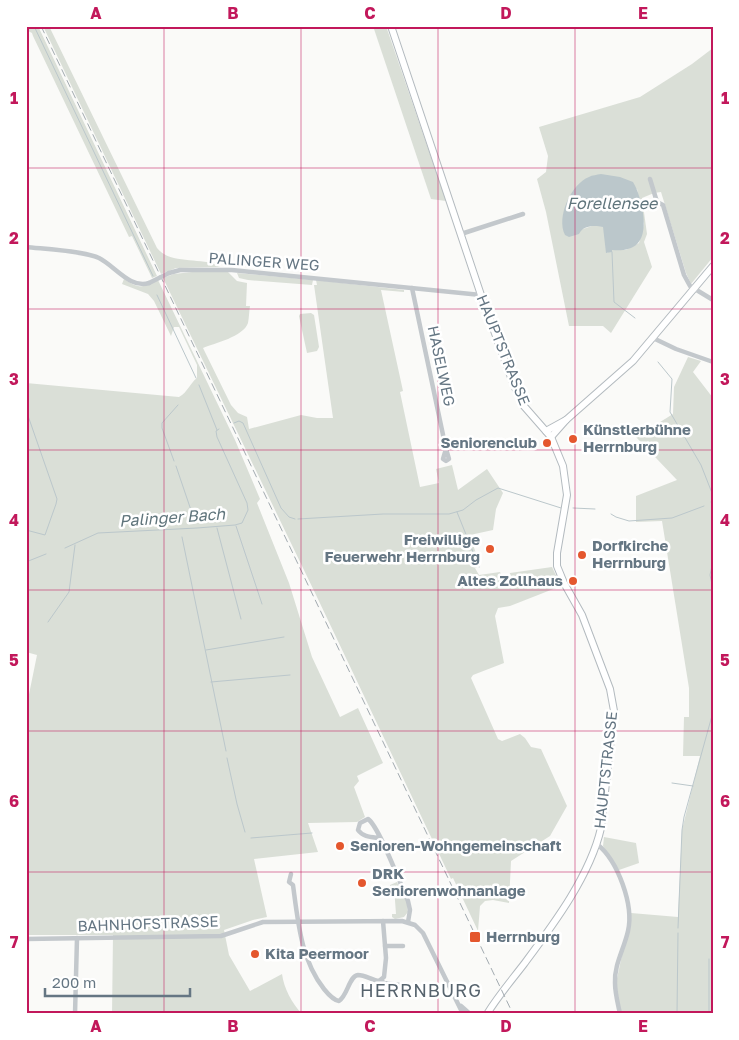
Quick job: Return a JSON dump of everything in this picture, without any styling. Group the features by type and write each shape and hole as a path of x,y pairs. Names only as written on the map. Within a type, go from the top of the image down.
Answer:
{"main road":[{"name":"HAUPTSTRASSE","path":"391,26 481,295 518,396 528,412 551,437 566,478 567,503 557,553 558,566 564,583 582,615 610,690 614,711 601,828 597,844 584,872 564,905 531,955 507,984 487,1014"},
{"path":"551,437 566,420 615,378 653,338 713,266"},
{"path":"546,431 566,420"}],"street":[{"path":"650,179 657,202 662,205 688,283 713,300"},
{"path":"461,234 523,214"},
{"name":"PALINGER WEG","path":"26,247 91,255 106,262 134,282 141,284 149,283 180,270 232,270 481,295"},
{"name":"HASELWEG","path":"412,288 446,449"},
{"path":"653,338 676,349 713,362"},
{"path":"379,838 360,834 358,830 360,823 368,819 371,821 400,880 408,901 410,910 408,922 415,925 423,933 463,1014"},
{"path":"597,844 603,848 616,868 624,886 629,910 628,933 619,958 615,984 620,1014"},
{"path":"291,874 289,882 292,886 303,946 308,962 321,986 339,1001 345,996 351,980 359,975 400,986"},
{"path":"381,980 384,977 385,968 383,921"},
{"name":"BAHNHOFSTRASSE","path":"27,939 221,936 263,922 408,922"},
{"path":"75,1014 77,938"},
{"path":"26,958 27,939"},
{"path":"385,946 403,946"},
{"path":"460,1005 470,1014"}],"shaded area":[{"path":"26,26 38,26 157,276 152,278 132,236 129,237 32,33 26,30"},
{"path":"43,26 49,26 157,248 163,254 171,257 206,262 220,267 176,268 161,274"},
{"path":"373,26 386,26 446,201 431,199"},
{"path":"713,48 713,257 691,284 661,192 642,198 647,234 644,242 652,267 611,333 603,326 569,326 546,212 537,179 546,172 548,156 539,127 640,97 692,64","holes":["637,189 644,224 639,243 626,250 612,250 607,253 604,227 595,225 580,230"]},
{"path":"228,272 237,281 247,283 246,306 250,306 248,323 245,328 235,336 203,348 231,405 238,413 247,417 249,429 301,415 333,418 314,285 317,285 316,280 404,290 404,292 381,290 403,391 400,392 420,487 439,483 436,469 452,465 458,490 487,469 503,493 496,509 493,530 470,535 480,566 475,568 479,575 500,572 499,577 506,582 506,587 511,586 508,581 510,573 552,567 561,586 510,606 498,608 495,616 504,663 473,675 471,678 498,739 502,741 520,734 531,747 541,749 567,806 550,836 511,861 509,903 493,900 485,901 480,906 478,931 453,878 451,879 163,278 174,274"},
{"path":"237,273 313,280 312,285 248,280 239,278"},
{"path":"124,279 137,286 148,285 158,280 235,440 260,499 257,503 289,583 312,657 340,717 358,708 383,763 357,776 359,781 354,787 365,817 357,822 308,823 318,852 254,859 267,917 224,930 229,955 250,991 282,974 289,996 302,1014 112,1014 113,935 26,935 26,709 37,655 26,652 26,383 179,397 185,393 197,378 197,365 179,327 174,327 171,336 154,301 148,294 122,284"},
{"path":"311,313 314,315 319,347 317,351 307,353 299,316 300,314"},
{"path":"688,357 701,361 693,372 713,398 713,1014 621,1014 616,983 631,913 678,917 682,830 700,756 683,756 684,717 689,717 689,688 662,521 636,522 636,496 677,480 636,437 673,414 674,387"},
{"path":"604,837 636,843 639,863 619,870 603,846"},
{"path":"397,882 407,902 408,912 404,917 395,919 392,917 392,914 396,914 394,887 390,885"}],"water":[{"name":"Forellensee","path":"601,174 620,177 633,182 639,195 644,221 642,237 630,249 612,250 612,252 606,253 603,227 590,226 583,229 579,234 569,237 565,235 562,219 571,194 582,181"}],"waterway":[{"path":"34,26 153,276"},
{"path":"612,252 614,302 635,318"},
{"path":"157,295 196,378"},
{"path":"658,362 672,379 670,412 701,465 712,493"},
{"path":"199,385 217,430"},
{"path":"174,461 162,428 162,423 178,405"},
{"path":"26,410 57,499 45,535 26,530"},
{"path":"234,423 239,421 243,423 281,508 289,517 295,519"},
{"name":"Palinger Bach","path":"65,548 98,533 197,528 242,523 248,510 247,503 217,437 216,431 219,429"},
{"path":"176,466 194,519"},
{"name":"Palinger Bach","path":"298,519 383,514 449,514 463,510 476,500 498,488 561,508"},
{"name":"Palinger Bach","path":"611,514 629,521 672,518 704,506"},
{"name":"Palinger Bach","path":"573,508 595,509"},
{"path":"457,512 479,567"},
{"path":"236,526 262,604"},
{"path":"217,528 241,619"},
{"path":"182,537 226,751"},
{"path":"48,622 69,592 75,545"},
{"name":"Palinger Bach","path":"26,562 46,554"},
{"path":"713,561 710,575 713,589"},
{"path":"206,650 284,637"},
{"path":"211,682 290,675"},
{"path":"678,928 684,817 713,712"},
{"path":"227,758 245,832"},
{"path":"672,783 693,786"},
{"path":"251,838 312,833"},
{"path":"677,1014 678,933"},
{"path":"709,959 709,1014"}],"railway":[{"path":"41,26 513,1014"}],"place":[{"name":"Künstlerbühne Herrnburg","path":"573,439"},
{"name":"Seniorenclub","path":"547,443"},
{"name":"Freiwillige Feuerwehr Herrnburg","path":"490,549"},
{"name":"Dorfkirche Herrnburg","path":"582,555"},
{"name":"Altes Zollhaus","path":"573,581"},
{"name":"Senioren-Wohngemeinschaft","path":"340,846"},
{"name":"DRK Seniorenwohnanlage","path":"362,883"},
{"name":"Herrnburg","path":"475,937"},
{"name":"Kita Peermoor","path":"255,954"}],"district":[{"name":"HERRNBURG","path":"421,991"}]}
